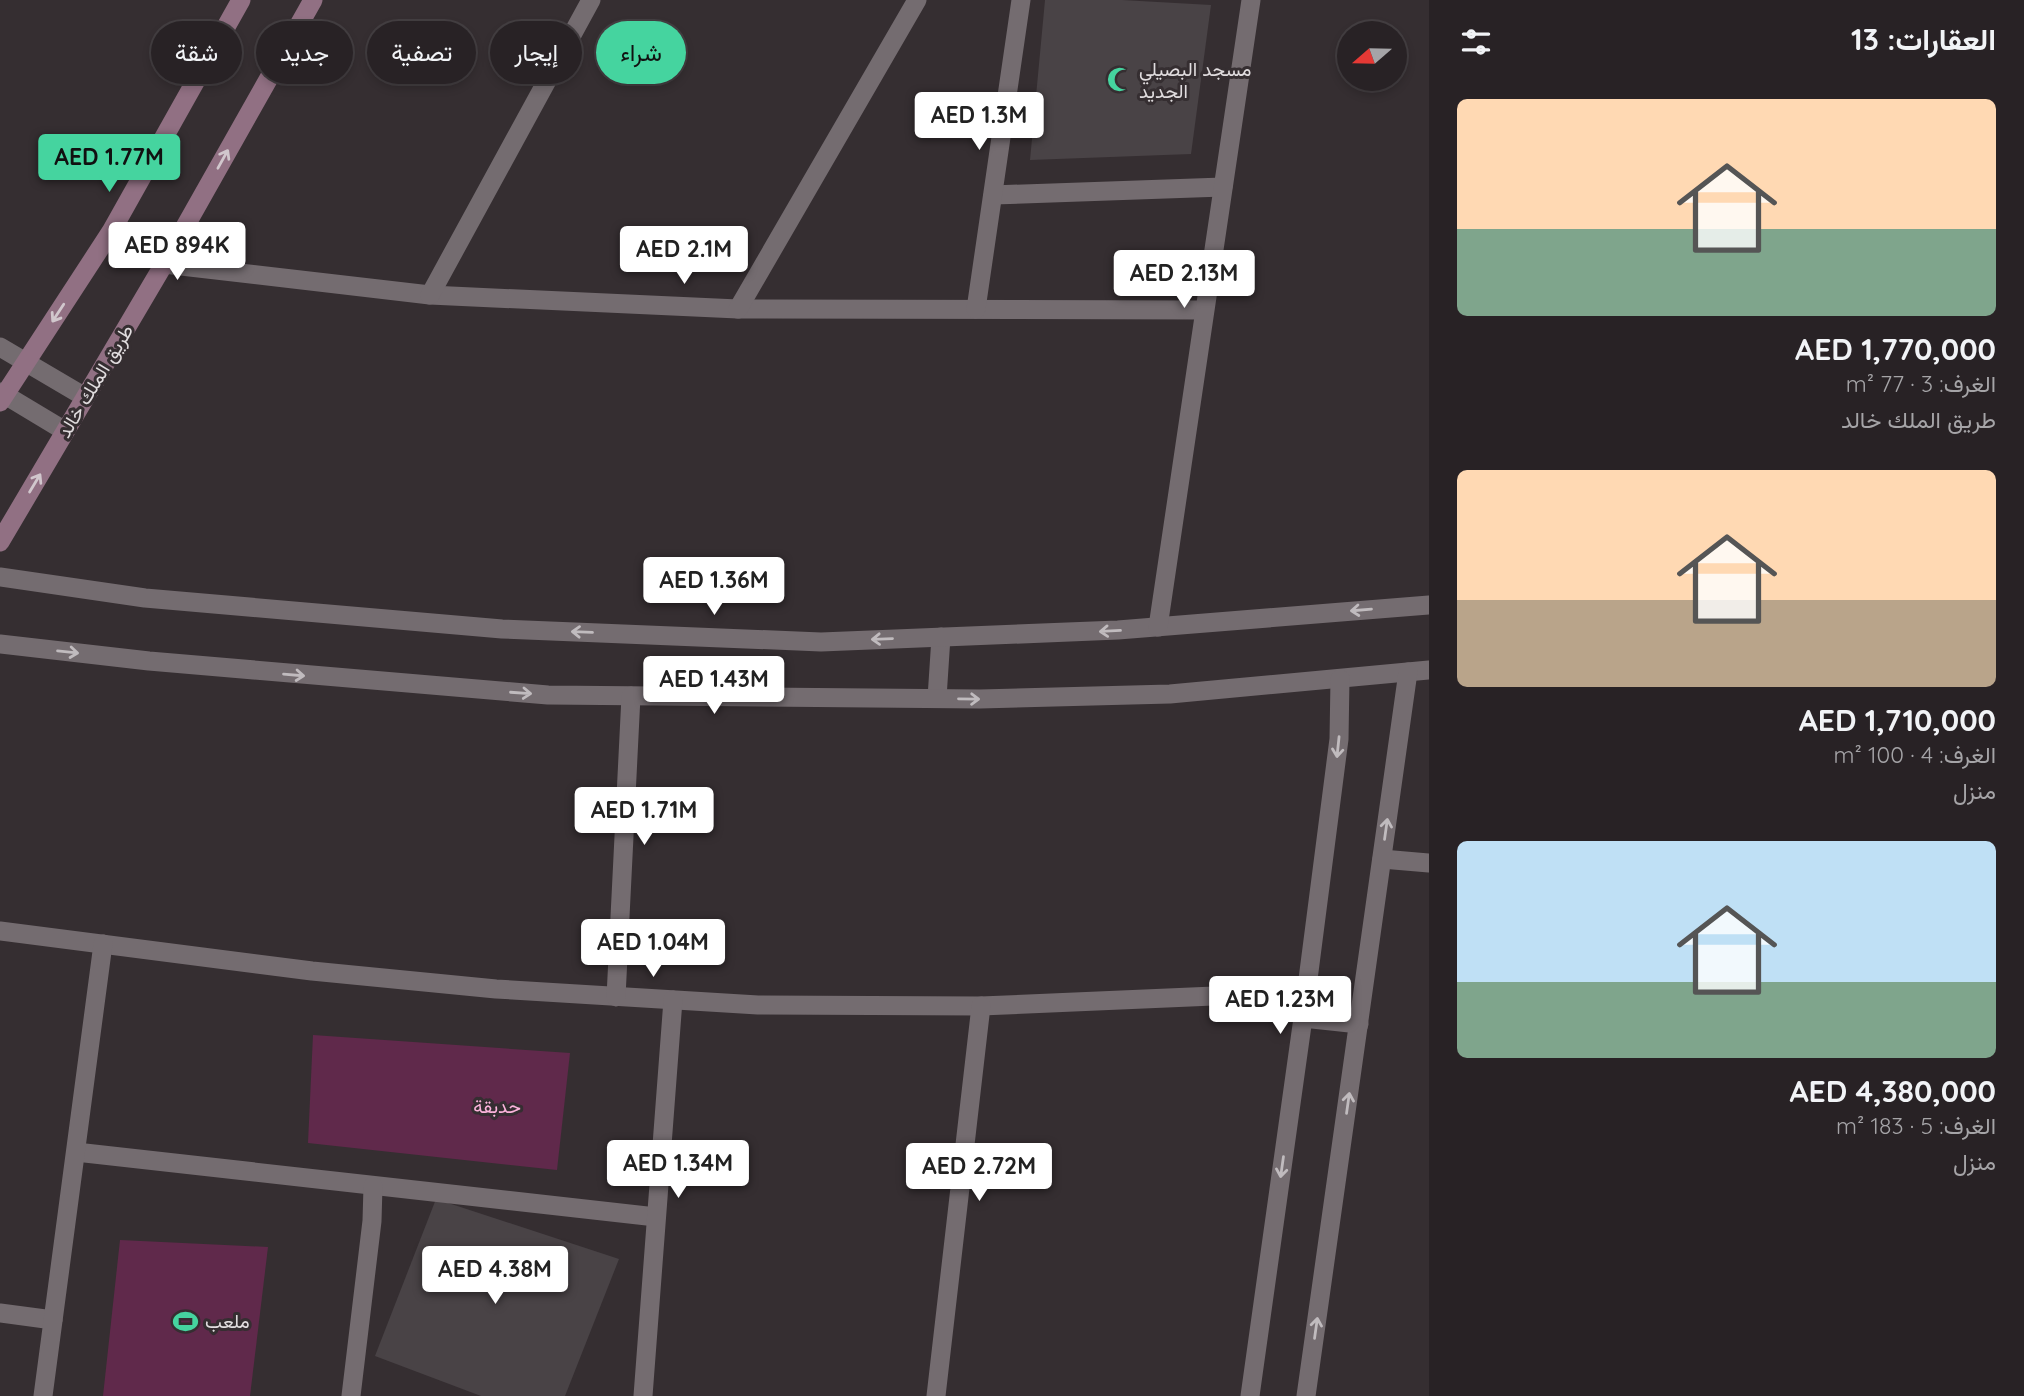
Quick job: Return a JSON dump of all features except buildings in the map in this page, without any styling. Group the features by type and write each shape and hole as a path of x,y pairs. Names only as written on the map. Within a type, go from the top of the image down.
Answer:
{"main road":[{"path":"2,396 112,230 241,0"},
{"name":"طريق الملك خالد","path":"0,542 164,264 313,0"}],"street":[{"path":"430,295 591,0"},
{"path":"738,309 917,0"},
{"path":"976,309 1021,0"},
{"path":"1158,627 1251,0"},
{"path":"993,195 1223,187"},
{"path":"164,264 430,295 738,309 1204,310"},
{"path":"0,347 85,397"},
{"path":"2,396 65,431"},
{"path":"0,578 145,598 502,629 821,642 1118,630 1429,605"},
{"path":"937,698 941,637"},
{"path":"0,645 149,662 548,695 937,698 1170,694 1429,670"},
{"path":"1307,1396 1408,672"},
{"path":"1250,1396 1307,992 1339,739 1340,679"},
{"path":"617,997 631,696"},
{"path":"1381,859 1429,863"},
{"path":"0,931 312,971 496,989 758,1005 981,1006 1307,992"},
{"path":"43,1396 103,944"},
{"path":"643,1396 673,1000"},
{"path":"936,1396 981,1006"},
{"path":"1303,1018 1359,1024"},
{"path":"76,1152 656,1217"},
{"path":"351,1396 372,1221 373,1186"},
{"path":"0,1313 53,1320"}],"green space":[{"name":"حدبقة","path":"313,1035 570,1053 557,1170 308,1143"},
{"name":"ملعب","path":"120,1240 268,1247 250,1396 103,1396"}],"place":[{"name":"مسجد البصيلي الجديد","path":"1119,80"},
{"name":"ملعب","path":"185,1321"}]}
